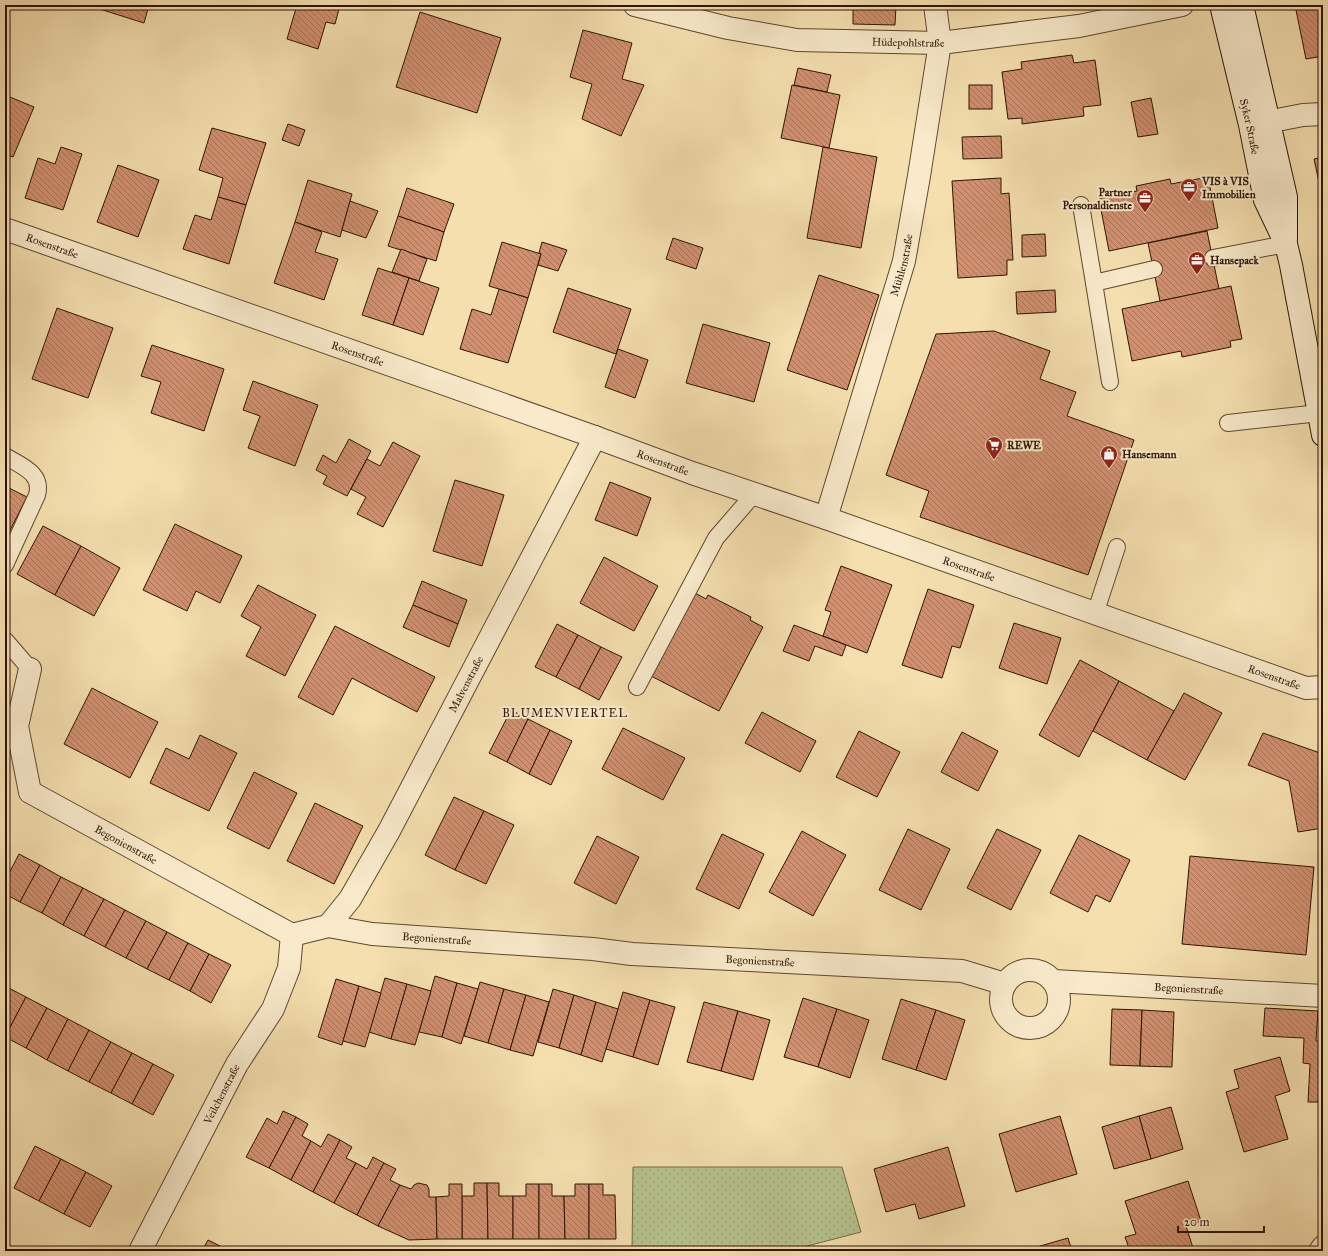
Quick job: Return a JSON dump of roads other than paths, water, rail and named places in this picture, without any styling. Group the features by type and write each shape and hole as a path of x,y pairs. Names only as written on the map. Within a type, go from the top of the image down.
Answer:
{"street":[{"name":"Hüdepohlstraße","path":"635,5 728,28 797,40 940,43 1079,26 1182,5"},
{"name":"Mühlenstraße","path":"826,518 904,261 920,176 940,43 936,5"},
{"name":"Syker Straße","path":"1221,5 1259,123"},
{"name":"Syker Straße","path":"1242,5 1259,123 1265,200 1286,244 1323,435"},
{"path":"1259,123 1303,115 1323,114"},
{"name":"Rosenstraße","path":"5,229 595,437 692,473 826,518 1306,688 1323,687"},
{"name":"Malvenstraße","path":"328,926 350,899 389,832 595,437"},
{"name":"Begonienstraße","path":"30,669 17,726 30,792 292,935 328,926 372,934 593,949 632,954 962,971 1005,984 1015,974 1028,970 1042,972 1054,981 1323,996"},
{"name":"Veilchenstraße","path":"140,1251 237,1064 273,1009 289,968 292,935"},
{"path":"1005,984 1001,998 1004,1012 1014,1023 1027,1028 1041,1026 1055,1015 1060,998 1054,981"},
{"path":"1320,1251 1323,1247"}],"lane":[{"path":"1081,205 1110,382"},
{"path":"1213,258 1286,244"},
{"path":"1094,283 1154,270"},
{"path":"1228,423 1318,413"},
{"path":"5,456 33,473 39,488 5,565"},
{"path":"637,686 716,538 754,494"},
{"path":"1095,614 1117,547"},
{"path":"5,640 30,669"}],"place":[{"name":"VIS à VIS Immobilien","path":"1189,202"},
{"name":"Partner Personaldienste","path":"1145,213"},
{"name":"Hansepack","path":"1197,275"},
{"name":"REWE","path":"994,460"},
{"name":"Hansemann","path":"1109,469"}],"district":[{"name":"BLUMENVIERTEL","path":"565,713"}]}
